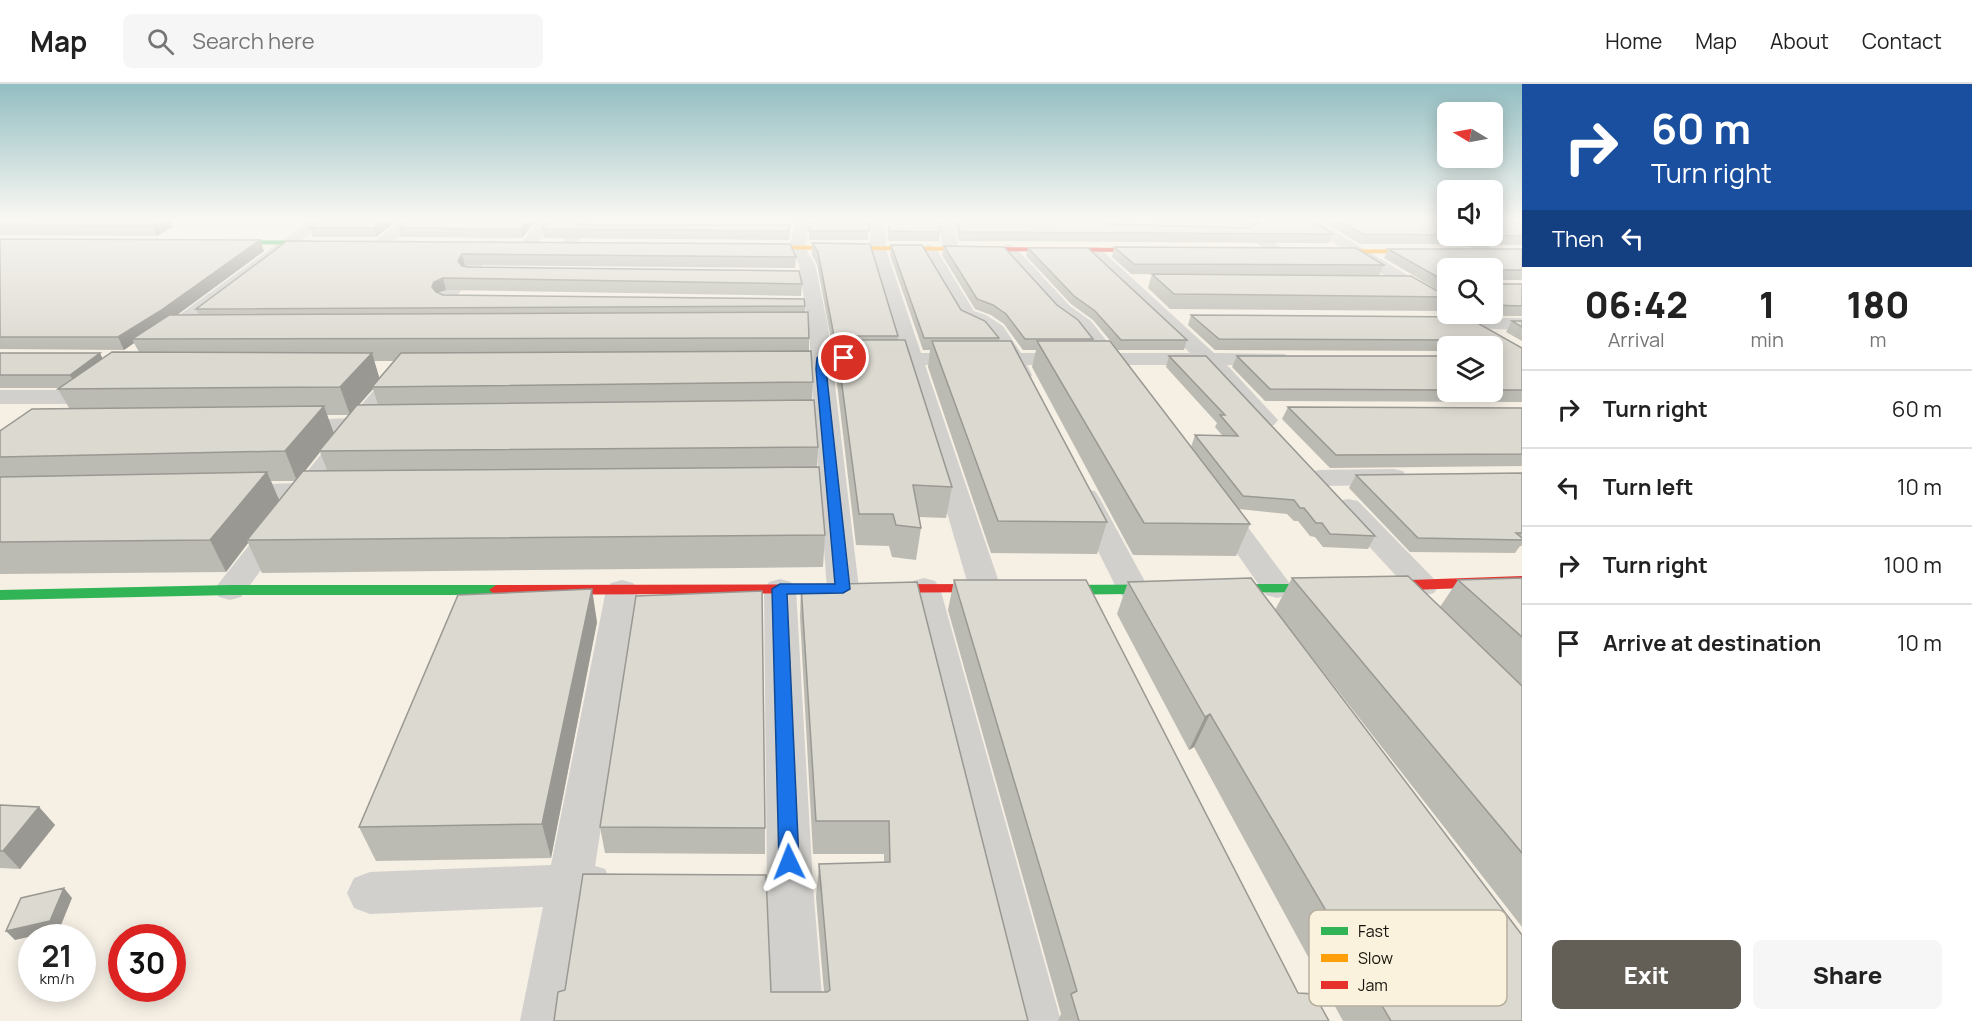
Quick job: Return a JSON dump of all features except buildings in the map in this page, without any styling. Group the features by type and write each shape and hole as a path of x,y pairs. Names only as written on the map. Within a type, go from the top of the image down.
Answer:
{"street":[{"path":"146,347 266,262"},
{"path":"443,327 414,327 446,298 478,262"},
{"path":"806,262 816,315 843,589"},
{"path":"0,595 230,590 996,589 914,359 882,262"},
{"path":"936,262 967,315 980,318 1003,336 1035,401"},
{"path":"1019,262 1063,310 1084,325 1132,388"},
{"path":"1109,262 1138,281 1177,317 1209,359 1280,436"},
{"path":"1372,262 1413,285 1437,310"},
{"path":"471,271 494,271"},
{"path":"786,275 809,275"},
{"path":"1374,283 1437,286"},
{"path":"446,298 470,298"},
{"path":"790,303 816,315"},
{"path":"747,326 816,315"},
{"path":"1503,322 1522,324"},
{"path":"1475,324 1495,336"},
{"path":"174,329 207,328"},
{"path":"749,370 821,364 850,358 1293,359"},
{"path":"230,590 357,425 402,372"},
{"path":"58,416 101,384"},
{"path":"0,397 82,397"},
{"path":"1257,410 1292,410"},
{"path":"755,420 826,419"},
{"path":"264,426 404,425"},
{"path":"1415,477 1312,469 1422,603"},
{"path":"1073,474 1132,589"},
{"path":"760,488 832,487"},
{"path":"212,493 354,491"},
{"path":"1208,493 1259,589 1269,628"},
{"path":"1030,590 1094,607 1132,589 1259,589 1388,585 1422,603 1522,581"},
{"path":"924,588 1035,1021"},
{"path":"780,589 773,885 798,1021"},
{"path":"546,1021 572,884 622,590"},
{"path":"370,893 572,884 629,884"}],"traffic: fast":[{"path":"1047,590 1298,589"},
{"path":"0,595 230,590 496,590"}],"traffic: jam":[{"path":"1298,589 1522,581"},
{"path":"496,590 999,589"}],"route":[{"path":"789,862 780,589 843,589 821,358 844,358"}]}
